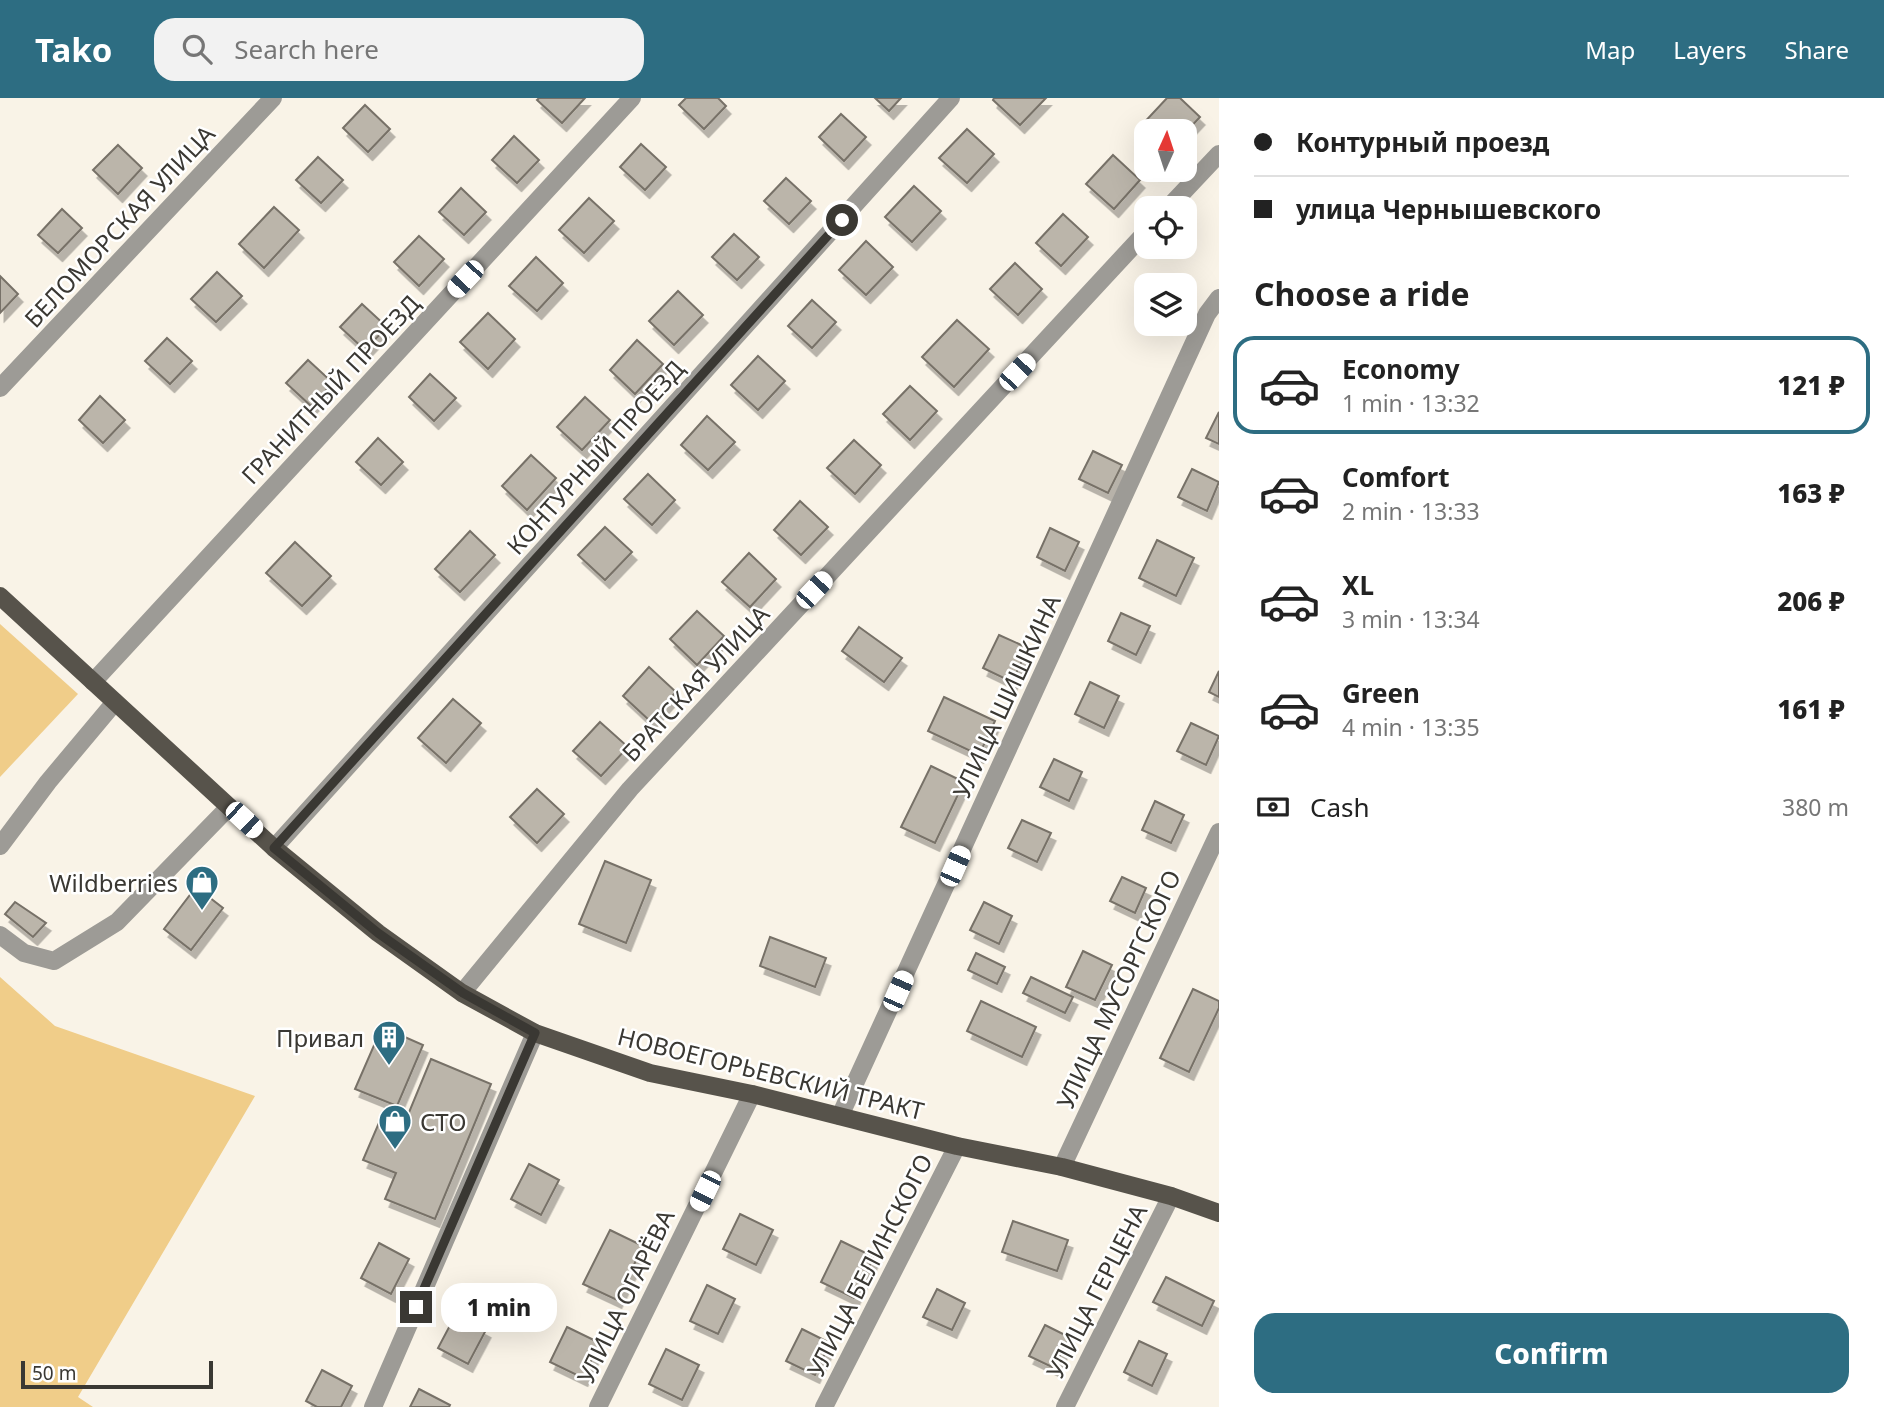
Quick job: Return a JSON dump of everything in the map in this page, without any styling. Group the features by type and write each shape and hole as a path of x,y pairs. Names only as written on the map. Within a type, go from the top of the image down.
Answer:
{"main road":[{"name":"НОВОЕГОРЬЕВСКИЙ ТРАКТ","path":"0,596 274,848 378,933 463,993 535,1033 650,1073 752,1094 957,1146 1062,1167 1171,1196 1219,1213"}],"street":[{"name":"БЕЛОМОРСКАЯ УЛИЦА","path":"0,388 273,98"},
{"name":"ГРАНИТНЫЙ ПРОЕЗД","path":"93,682 632,98"},
{"name":"КОНТУРНЫЙ ПРОЕЗД","path":"274,848 951,98"},
{"path":"1179,196 1219,154"},
{"name":"БРАТСКАЯ УЛИЦА","path":"463,993 630,789 1134,245"},
{"name":"УЛИЦА ШИШКИНА","path":"840,1116 1208,314 1219,298"},
{"path":"0,845 115,702"},
{"path":"0,934 24,953 54,961 117,922 229,807"},
{"name":"УЛИЦА МУСОРГСКОГО","path":"1062,1167 1219,832"},
{"path":"373,1407 535,1033"},
{"name":"УЛИЦА ОГАРЁВА","path":"598,1407 752,1094"},
{"name":"УЛИЦА БЕЛИНСКОГО","path":"824,1407 957,1146"},
{"name":"УЛИЦА ГЕРЦЕНА","path":"1065,1407 1171,1196"}],"shaded area":[{"path":"0,624 78,694 0,777"},
{"path":"0,977 55,1026 255,1096 78,1397 93,1407 0,1407"}],"building":[{"path":"585,98 562,123 537,100"},
{"path":"686,98 718,98 726,106 704,129 679,105"},
{"path":"875,98 901,98 889,111"},
{"path":"1046,98 1020,125 993,100"},
{"path":"1167,98 1180,98 1200,117 1197,120 1147,119"},
{"path":"365,105 390,129 368,152 343,128"},
{"path":"841,114 866,137 844,161 819,137"},
{"path":"967,129 994,154 967,183 939,158"},
{"path":"514,136 539,160 517,183 492,160"},
{"path":"641,144 666,167 645,190 620,167"},
{"path":"118,145 142,168 118,194 93,170"},
{"path":"1113,155 1134,174 1134,182 1138,182 1114,209 1086,184"},
{"path":"318,157 343,180 321,203 296,180"},
{"path":"786,178 811,201 789,224 764,201"},
{"path":"914,186 941,211 912,242 885,217"},
{"path":"461,188 486,212 464,235 439,212"},
{"path":"589,198 614,221 584,253 559,230"},
{"path":"274,207 299,230 264,268 239,244"},
{"path":"62,209 82,228 58,253 38,235"},
{"path":"1063,214 1088,237 1061,266 1036,243"},
{"path":"734,234 759,257 737,280 712,257"},
{"path":"419,236 444,259 419,286 394,262"},
{"path":"866,241 893,267 866,295 839,270"},
{"path":"536,257 563,283 537,311 509,286"},
{"path":"1015,263 1042,289 1018,315 990,289"},
{"path":"217,272 242,296 216,322 191,299"},
{"path":"0,276 18,294 0,313"},
{"path":"678,291 703,315 674,345 649,321"},
{"path":"812,300 836,322 812,348 788,326"},
{"path":"362,304 387,327 365,350 340,327"},
{"path":"488,313 515,339 488,369 460,342"},
{"path":"957,320 989,349 954,387 922,357"},
{"path":"167,338 192,361 170,384 145,361"},
{"path":"637,340 663,364 635,394 610,370"},
{"path":"758,356 785,381 758,410 731,385"},
{"path":"308,360 333,383 311,406 286,383"},
{"path":"430,374 456,398 434,421 409,397"},
{"path":"910,386 937,411 910,440 883,414"},
{"path":"100,396 125,420 103,443 79,420"},
{"path":"585,397 610,420 582,450 557,427"},
{"path":"1219,412 1219,444 1206,438"},
{"path":"707,416 735,442 708,470 681,445"},
{"path":"378,438 403,462 381,485 356,462"},
{"path":"854,440 881,465 855,494 827,468"},
{"path":"1093,451 1122,465 1108,493 1079,479"},
{"path":"531,455 556,478 527,510 502,486"},
{"path":"1192,469 1219,482 1207,511 1178,497"},
{"path":"648,474 675,500 652,525 624,499"},
{"path":"800,501 828,527 801,555 774,530"},
{"path":"605,527 632,552 605,580 578,555"},
{"path":"1050,528 1079,542 1065,571 1037,557"},
{"path":"470,531 495,555 460,592 435,569"},
{"path":"1157,540 1194,558 1176,596 1139,578"},
{"path":"295,542 331,576 302,606 266,573"},
{"path":"749,553 776,579 750,607 722,582"},
{"path":"697,611 724,636 697,665 670,639"},
{"path":"1121,613 1150,626 1136,655 1108,641"},
{"path":"859,627 902,658 884,682 842,651"},
{"path":"999,635 1028,648 1012,682 983,668"},
{"path":"649,667 676,692 650,721 623,696"},
{"path":"1219,671 1219,697 1209,692"},
{"path":"1090,682 1119,696 1104,728 1075,714"},
{"path":"944,697 995,721 979,755 928,731"},
{"path":"453,699 481,723 446,763 418,738"},
{"path":"600,722 628,747 601,776 573,751"},
{"path":"1191,723 1219,736 1206,765 1177,751"},
{"path":"1054,759 1082,772 1069,801 1040,787"},
{"path":"931,766 964,782 935,843 901,827"},
{"path":"537,789 564,814 537,843 510,817"},
{"path":"1155,801 1184,815 1171,843 1142,830"},
{"path":"1022,820 1051,833 1037,862 1008,848"},
{"path":"605,861 651,880 626,943 579,924"},
{"path":"1122,877 1146,888 1135,913 1110,901"},
{"path":"196,887 223,908 191,950 164,929"},
{"path":"15,902 46,923 33,937 5,914"},
{"path":"984,902 1012,916 999,944 970,930"},
{"path":"770,937 826,958 815,987 760,966"},
{"path":"1083,951 1112,965 1095,1000 1066,987"},
{"path":"976,953 1005,967 997,984 968,970"},
{"path":"1031,977 1073,997 1065,1013 1023,993"},
{"path":"1193,989 1219,1001 1219,1008 1189,1072 1160,1058"},
{"path":"981,1001 1036,1027 1022,1057 967,1031"},
{"name":"Привал","path":"382,1027 423,1045 397,1106 355,1089"},
{"path":"431,1059 491,1084 435,1219 385,1199 396,1173 363,1160 381,1118 403,1127"},
{"path":"529,1164 559,1180 541,1215 511,1199"},
{"path":"740,1214 773,1230 756,1265 723,1249"},
{"path":"1013,1221 1068,1240 1057,1271 1002,1252"},
{"path":"610,1230 643,1246 617,1300 583,1284"},
{"path":"841,1241 874,1257 854,1298 821,1282"},
{"path":"379,1243 409,1259 391,1294 361,1278"},
{"path":"1166,1277 1214,1301 1202,1326 1153,1302"},
{"path":"707,1285 735,1299 718,1334 690,1321"},
{"path":"937,1289 965,1303 952,1330 923,1317"},
{"path":"456,1314 486,1330 468,1364 438,1348"},
{"path":"1045,1325 1069,1337 1054,1368 1029,1356"},
{"path":"567,1327 600,1343 583,1378 550,1362"},
{"path":"802,1329 830,1343 815,1375 786,1361"},
{"path":"1139,1341 1167,1354 1152,1386 1124,1372"},
{"path":"666,1349 699,1365 682,1400 649,1384"},
{"path":"322,1370 352,1386 341,1407 317,1407 306,1401"},
{"path":"419,1389 450,1405 449,1407 410,1407"}],"place":[{"name":"Wildberries","path":"202,912"},
{"name":"Привал","path":"389,1067"},
{"name":"СТО","path":"395,1151"}],"route":[{"path":"416,1307 535,1033 463,993 378,933 274,848 842,220"}]}
